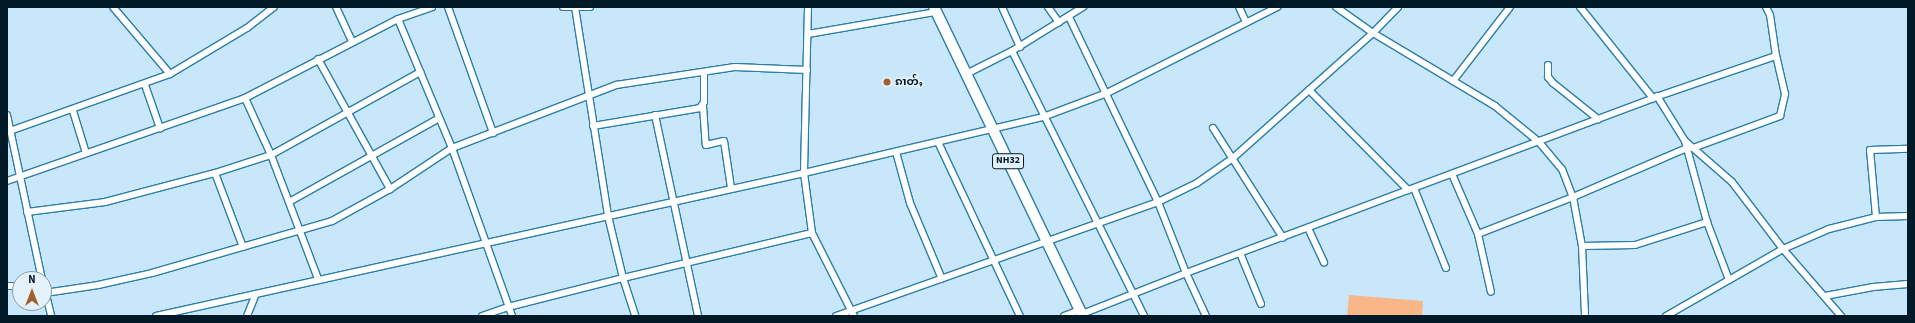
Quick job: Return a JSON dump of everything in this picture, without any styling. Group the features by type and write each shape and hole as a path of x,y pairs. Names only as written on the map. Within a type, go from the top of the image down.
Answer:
{"highway":[{"name":"NH32","path":"935,10 1081,313"}],"street":[{"path":"113,7 170,74"},
{"path":"9,131 73,111 145,85 170,74 247,28 274,7"},
{"path":"336,7 352,41"},
{"path":"7,181 245,98 352,41 398,19 432,7"},
{"path":"448,7 493,133"},
{"path":"562,7 590,7"},
{"path":"575,7 608,216 623,278 635,316"},
{"path":"808,7 804,173 812,233 853,313"},
{"path":"1002,7 1020,47"},
{"path":"1048,7 1059,23"},
{"path":"966,74 1020,47 1083,7"},
{"path":"1239,7 1246,22"},
{"path":"156,316 318,279 486,244 731,188 804,173 1043,117 1107,93 1277,7"},
{"path":"1336,7 1373,33 1495,106 1539,142 1562,169 1573,197 1582,246 1585,316"},
{"path":"836,316 853,313 942,279 996,261 1046,240 1158,202 1197,183 1233,158 1373,33 1398,7"},
{"path":"1453,81 1510,7"},
{"path":"1580,7 1655,97 1688,146 1732,182 1783,249 1841,316"},
{"path":"1478,234 1573,197 1688,146 1780,116 1785,94 1776,56 1770,15 1766,7"},
{"path":"808,34 935,10"},
{"path":"1069,17 1107,93 1158,202 1186,273 1206,316"},
{"path":"398,19 452,148 512,316"},
{"path":"1012,51 1043,117 1144,316"},
{"path":"1064,316 1081,313 1539,142 1655,97 1776,56"},
{"path":"318,59 348,112 370,156 390,188"},
{"path":"1548,65 1548,77 1553,83 1598,119"},
{"path":"52,289 136,276 332,221 390,188 452,148 616,85 735,67 807,70"},
{"path":"27,212 105,202 215,173 271,155 420,72"},
{"path":"704,72 703,106 706,145 724,141 731,188"},
{"path":"145,85 160,128"},
{"path":"1309,90 1411,189 1446,268"},
{"path":"245,98 271,155 318,279"},
{"path":"593,126 703,106"},
{"path":"73,111 86,154"},
{"path":"7,115 9,131 40,271"},
{"path":"655,115 698,316"},
{"path":"289,202 439,118"},
{"path":"1213,128 1283,238"},
{"path":"938,142 996,261 1020,316"},
{"path":"1688,146 1707,222 1729,280"},
{"path":"1876,217 1870,150 1908,149"},
{"path":"896,152 910,203 942,279"},
{"path":"215,173 242,247"},
{"path":"1452,174 1478,234 1491,292"},
{"path":"1666,316 1783,249 1829,229 1876,217 1908,216"},
{"path":"1582,246 1635,245 1707,222"},
{"path":"1308,228 1324,263"},
{"path":"482,316 508,307 623,278 812,233"},
{"path":"1240,253 1261,304"},
{"path":"1825,296 1874,287 1908,284"},
{"path":"247,316 256,294"}],"shaded area":[{"path":"1349,295 1423,301 1422,316 1347,316"}],"place":[{"name":"ၵၢတ်ႇ","path":"887,82"}]}
